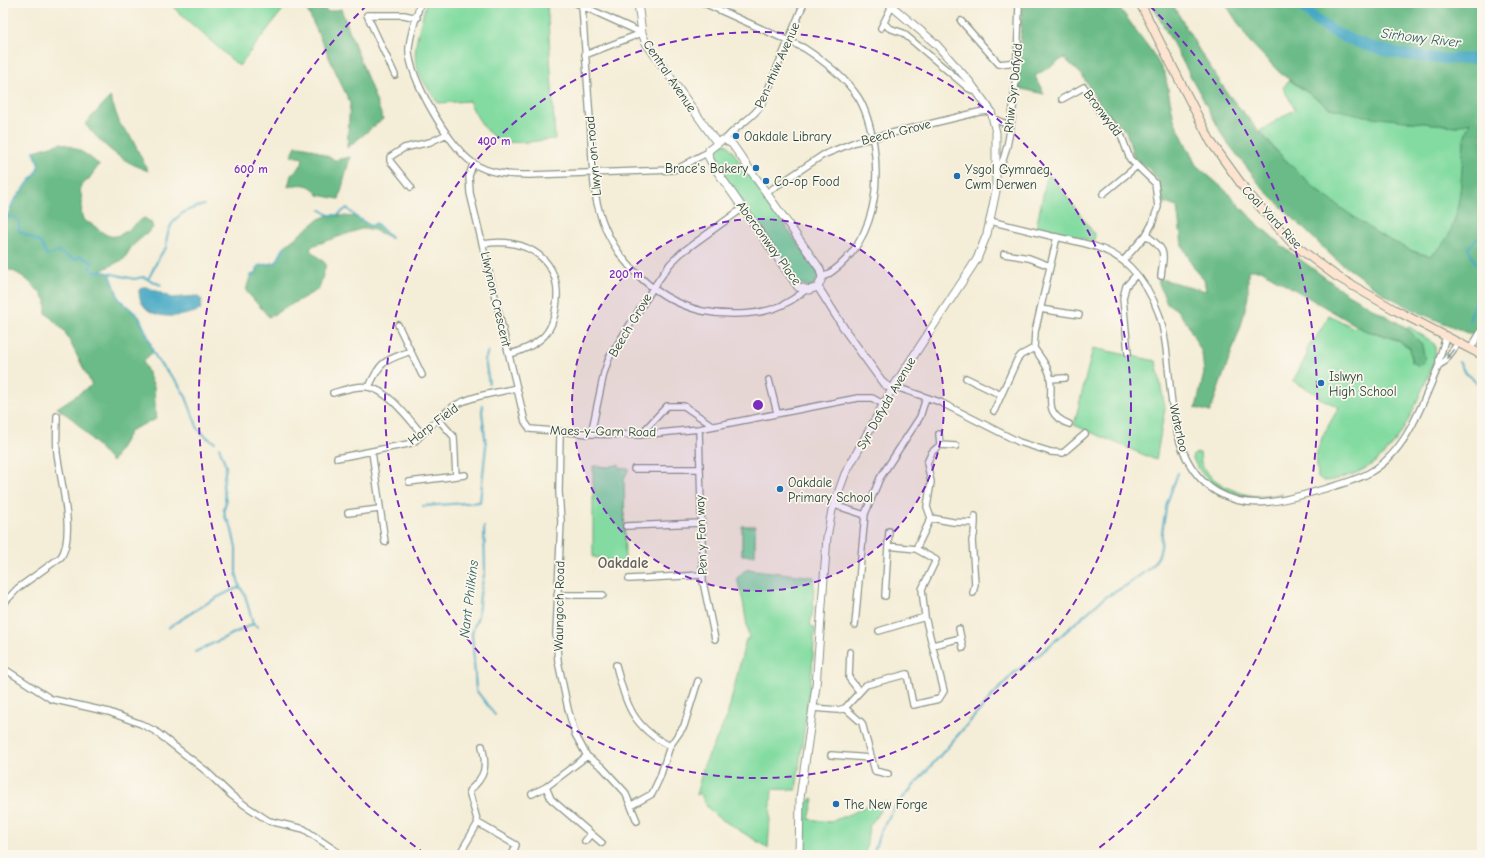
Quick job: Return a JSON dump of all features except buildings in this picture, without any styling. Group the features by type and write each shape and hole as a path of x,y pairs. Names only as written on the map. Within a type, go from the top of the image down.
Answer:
{"main road":[{"name":"Coal Yard Rise","path":"1140,3 1211,142 1247,192 1292,243 1336,276 1482,355"}],"street":[{"path":"420,3 409,47 410,65 420,88 447,134 473,164"},
{"path":"576,3 642,33"},
{"name":"Central Avenue","path":"638,3 642,33 652,53 717,143"},
{"path":"704,3 788,40 817,56 849,85 858,97 865,111 873,137 877,179 869,222 860,243 853,252 840,266 822,278"},
{"name":"Pen-rhiw Avenue","path":"473,164 494,172 512,174 673,170 680,168 708,153 712,147 725,140 758,110 804,3"},
{"name":"Rhiw Syr Dafydd","path":"997,171 1004,159 1011,126 1017,62 1019,3"},
{"path":"890,5 883,26 903,33 968,88 979,93"},
{"name":"Syr Dafydd Avenue","path":"799,855 800,798 813,708 827,537 834,505 845,474 892,387 982,248 990,222 996,191 997,171 994,119 991,112 979,93 936,44 890,5"},
{"name":"Llwyn-on-road","path":"582,6 593,172 597,203 609,237 625,262 653,288 693,309 731,314 748,313 780,306 806,290"},
{"path":"395,75 367,15 404,15 416,18"},
{"path":"961,21 999,64 1017,62"},
{"path":"586,55 642,33"},
{"name":"Bronwydd","path":"1062,100 1084,86 1100,114 1120,132 1130,159 1154,183 1158,207 1152,224 1146,235 1123,261"},
{"name":"Beech Grove","path":"766,193 823,155 855,142 979,112 991,112"},
{"path":"994,119 1011,126"},
{"path":"411,188 390,161 390,157 404,148 430,142 447,134"},
{"name":"Aberconway Place","path":"708,153 710,161 798,287 806,290 818,287 822,278 820,268 732,144 725,140"},
{"name":"Llwynon Crescent","path":"473,164 469,183 525,422 530,429 534,430"},
{"path":"1103,194 1137,166"},
{"name":"Beech Grove","path":"591,434 604,373 609,358 653,288 670,264 681,253 743,208"},
{"name":"Waterloo","path":"990,222 1096,246 1123,261 1136,275 1147,290 1159,315 1177,431 1184,454 1200,478 1214,490 1234,500 1262,504 1277,502 1356,479 1378,467 1400,445 1439,365 1444,362 1459,342"},
{"path":"1146,235 1161,246 1164,254 1161,276"},
{"path":"1057,237 1035,332 1034,348 1047,367 1050,379 1052,410 1060,421 1069,424"},
{"name":"Llwynon Crescent","path":"483,244 499,241 524,245 546,261 557,286 558,299 556,312 544,337 533,345 510,354"},
{"path":"1004,254 1029,258 1050,266"},
{"path":"1128,353 1123,298 1126,286 1136,275"},
{"path":"818,287 847,333 884,384 940,402 1019,442 1051,452 1063,453 1085,434"},
{"path":"1040,309 1079,315"},
{"path":"398,325 422,375"},
{"path":"1471,348 1482,330"},
{"name":"Waterloo","path":"1439,365 1438,360 1446,336"},
{"path":"994,411 1017,360 1021,355 1034,348"},
{"path":"369,387 377,368 386,362 411,351"},
{"path":"966,378 1001,395"},
{"path":"1050,379 1065,378"},
{"path":"769,380 777,413"},
{"path":"333,393 361,387 369,387 393,403 422,434"},
{"name":"Harp Field","path":"336,458 408,444 439,420 447,411 469,399 517,388"},
{"name":"Maes-y-Garn Road","path":"534,430 591,434 640,435 699,429 858,398 872,398 883,404"},
{"path":"855,625 865,515 880,478 920,417 926,398"},
{"path":"640,435 667,406 684,406 713,426"},
{"path":"3,604 18,588 61,557 66,550 67,513 57,451 57,416"},
{"path":"439,420 454,437 456,476"},
{"name":"Pen y Fan way","path":"699,429 702,575 715,639"},
{"name":"Waungoch Road","path":"560,432 559,492 561,521 556,634 560,668 568,709 575,734 587,756 602,767 625,792 632,805 637,821"},
{"path":"939,434 940,445"},
{"path":"916,549 931,518 927,507 931,482 927,462 932,452 940,445 956,446"},
{"path":"372,452 379,509 385,542"},
{"path":"634,469 699,469"},
{"path":"409,482 465,475"},
{"path":"834,505 865,515"},
{"path":"348,513 379,509"},
{"path":"973,593 975,584 972,540 974,535 975,516"},
{"path":"931,518 953,522 975,523"},
{"path":"626,526 700,523"},
{"path":"885,596 889,531"},
{"path":"813,708 838,710 845,708 866,684 907,674 913,705 939,699 944,691 926,617 922,589 936,560 916,549 888,546"},
{"path":"629,579 702,575"},
{"path":"557,595 603,595"},
{"path":"879,631 926,617"},
{"path":"959,629 963,648"},
{"path":"934,645 961,638"},
{"path":"850,652 850,678 859,691"},
{"path":"616,665 626,704 634,717 655,739 670,746"},
{"path":"3,668 51,699 108,712 141,724 155,731 206,771 231,796 269,822 304,829 342,855"},
{"path":"632,805 652,794 660,777 670,746 684,726 698,681"},
{"path":"845,708 862,723 875,772 888,774"},
{"path":"459,855 478,823 470,790 481,780 486,761 482,746"},
{"path":"831,755 871,758"},
{"path":"532,794 546,787 587,756"},
{"path":"546,787 551,799 602,843"},
{"path":"478,823 516,845 513,853"},
{"path":"585,841 591,834"}],"green space":[{"path":"174,3 288,3 239,66 176,10"},
{"path":"304,3 322,3 327,12 341,9 383,119 347,148 350,103"},
{"path":"426,3 547,3 555,139 522,142 502,141 491,135 478,118 469,101 438,103 421,77 417,67 415,52"},
{"path":"1022,3 1116,3 1152,52 1165,74 1174,120 1196,165 1225,190 1254,221 1286,249 1346,293 1407,328 1422,345 1425,360 1419,366 1412,362 1410,348 1399,341 1378,333 1366,331 1261,270 1248,270 1248,297 1241,326 1210,412 1196,408 1204,373 1202,353 1188,325 1176,309 1167,304 1157,278 1206,291 1204,279 1194,268 1182,245 1177,207 1162,202 1159,182 1150,170 1134,158 1126,131 1103,111 1082,75 1064,58 1035,76 1044,94 1018,88"},
{"path":"1151,3 1172,3 1199,50 1228,94 1275,150 1317,190 1380,235 1414,252 1430,256 1441,246 1449,234 1455,220 1460,188 1464,139 1470,122 1457,126 1413,122 1364,116 1330,108 1280,73 1250,42 1225,3 1482,3 1482,328 1473,335 1422,314 1384,294 1334,258 1264,190 1224,138"},
{"path":"1289,80 1330,108 1413,122 1457,126 1470,121 1464,139 1461,188 1455,219 1450,234 1441,246 1430,256 1408,249 1384,238 1360,223 1337,206 1293,168 1260,131 1295,109 1283,88"},
{"path":"110,97 120,124 131,137 148,171 128,162 113,152 99,140 85,124"},
{"path":"61,143 82,152 99,165 81,187 81,212 84,221 110,236 115,236 126,232 144,218 151,222 153,228 132,246 124,259 100,271 110,274 119,299 139,317 153,352 143,361 154,387 156,419 131,430 112,462 74,420 57,408 92,385 65,332 46,313 46,300 37,289 22,276 3,268 3,218 7,218 13,202 36,173 39,165 34,151"},
{"path":"724,143 728,145 817,271 819,277 813,285 809,287 799,283 713,160 715,149 718,145"},
{"path":"296,146 312,149 335,160 350,157 339,199 318,195 312,188 305,185 288,187 291,175 302,164 303,158 291,156"},
{"path":"1047,176 1053,178 1095,235 1094,241 1036,228"},
{"path":"329,215 356,217 371,226 376,223 391,238 372,229 361,229 312,246 310,250 326,264 319,289 269,317 246,291 250,276 255,274 258,266 276,262 285,246 319,219"},
{"path":"1329,315 1354,328 1356,326 1403,343 1410,348 1412,362 1422,345 1407,328 1408,326 1434,343 1435,358 1413,411 1390,448 1368,467 1354,474 1336,480 1324,481 1318,477 1316,455 1323,435 1339,407 1317,397 1318,395 1293,381 1308,353 1306,352 1311,342 1313,343"},
{"path":"1093,348 1156,361 1165,408 1156,460 1074,425"},
{"path":"1200,453 1201,465 1208,474 1227,487 1249,495 1272,496 1282,493 1282,495 1256,498 1229,492 1206,478 1198,468 1192,456"},
{"path":"619,464 619,468 629,469 624,478 625,563 593,557 593,466 609,467"},
{"path":"742,526 755,526 755,555 742,555"},
{"path":"746,569 814,577 813,611 810,625 815,628 812,671 796,790 772,789 768,848 716,816 708,808 700,793 696,795 704,765 727,717 746,639 749,639 743,601 737,578"},
{"path":"812,798 814,799 809,819 830,822 862,809 862,807 886,802 869,827 865,855 805,855 805,800 811,801"}],"water":[{"path":"142,287 147,287 172,298 197,296 202,300 200,310 182,315 171,316 153,313 146,308 141,300 139,290"}],"waterway":[{"name":"Sirhowy River","path":"1299,3 1316,20 1336,33 1375,48 1419,57 1462,59 1482,58"},
{"path":"7,218 13,202 36,173 39,165 34,151"},
{"path":"148,279 160,255 166,248 167,239 172,224 181,214 195,207 204,205"},
{"name":"Nant Philkins","path":"321,210 329,215 338,215 347,208 356,217 371,226 376,223 391,238"},
{"name":"Nant Philkins","path":"3,218 15,217 19,222 19,231 41,243 46,255 59,252 76,260 80,256 93,263 89,267 93,272 100,271 134,279 143,277 161,285"},
{"path":"1482,234 1468,248 1482,276"},
{"name":"Nant Philkins","path":"250,276 255,274 258,266 276,263 285,246"},
{"path":"110,274 119,299 139,317 153,352 160,364 177,382 186,397 198,429 209,439 215,442"},
{"path":"1469,322 1482,279"},
{"path":"1475,303 1482,313"},
{"name":"Nant Philkins","path":"488,351 485,360 489,383"},
{"path":"1459,362 1464,371 1482,388"},
{"name":"Nant Philkins","path":"423,506 480,502 486,446 482,412 483,405"},
{"path":"219,447 226,466 223,486 226,502 224,508 225,517 231,526 236,548 236,573 240,587 245,595 253,624 258,627"},
{"path":"873,855 880,832 895,807 1014,673 1040,654 1104,598 1127,585 1151,567 1158,557 1161,548 1167,503 1178,473"},
{"name":"Nant Philkins","path":"484,527 485,571 480,594 478,616 472,633 476,690 495,715"},
{"path":"168,628 212,600 240,587"},
{"path":"195,652 253,624"}],"place":[{"name":"Oakdale Library","path":"736,136"},
{"name":"Brace's Bakery","path":"756,168"},
{"name":"Ysgol Gymraeg Cwm Derwen","path":"957,176"},
{"name":"Co-op Food","path":"766,181"},
{"name":"Islwyn High School","path":"1321,383"},
{"name":"Oakdale Primary School","path":"780,489"},
{"name":"The New Forge","path":"836,804"}],"district":[{"name":"Oakdale","path":"623,563"}]}
